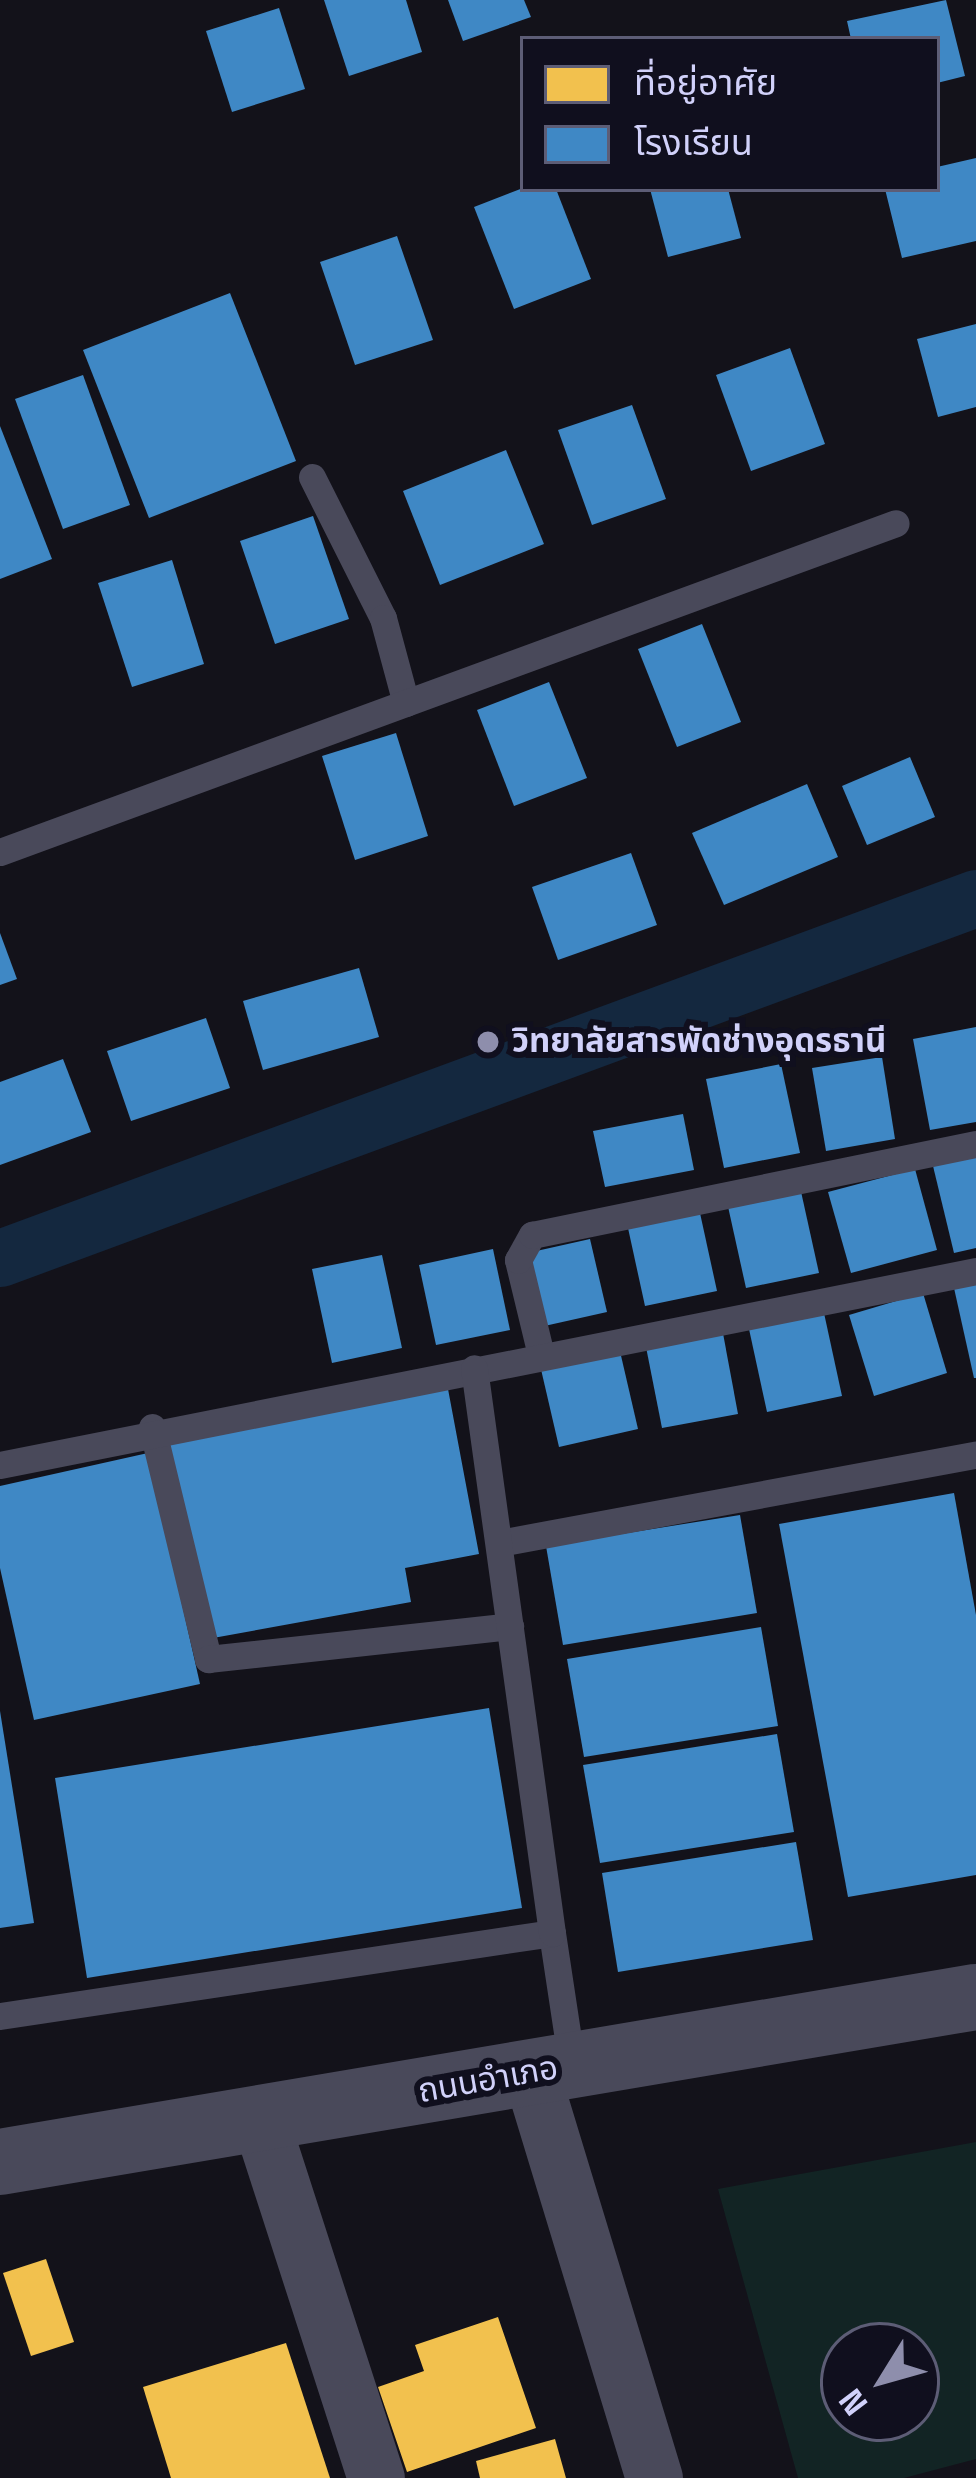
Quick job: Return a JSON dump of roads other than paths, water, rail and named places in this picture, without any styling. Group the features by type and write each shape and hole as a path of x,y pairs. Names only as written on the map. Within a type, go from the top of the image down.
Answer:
{"street":[{"name":"ถนนอำเภอ","path":"0,2162 976,1997"},
{"path":"552,2069 654,2478"},
{"path":"260,2119 376,2478"}],"lane":[{"path":"312,477 383,617 406,703"},
{"path":"0,852 896,523"},
{"path":"541,1355 518,1260 532,1234 976,1144"},
{"path":"0,1465 152,1427 976,1271"},
{"path":"474,1368 552,1933 552,2069"},
{"path":"152,1427 208,1659 510,1626"},
{"path":"499,1543 976,1455"},
{"path":"0,2016 552,1933"}],"waterway":[{"path":"0,1258 976,898"}],"place":[{"name":"วิทยาลัยสารพัดช่างอุดรธานี","path":"488,1042"}]}
